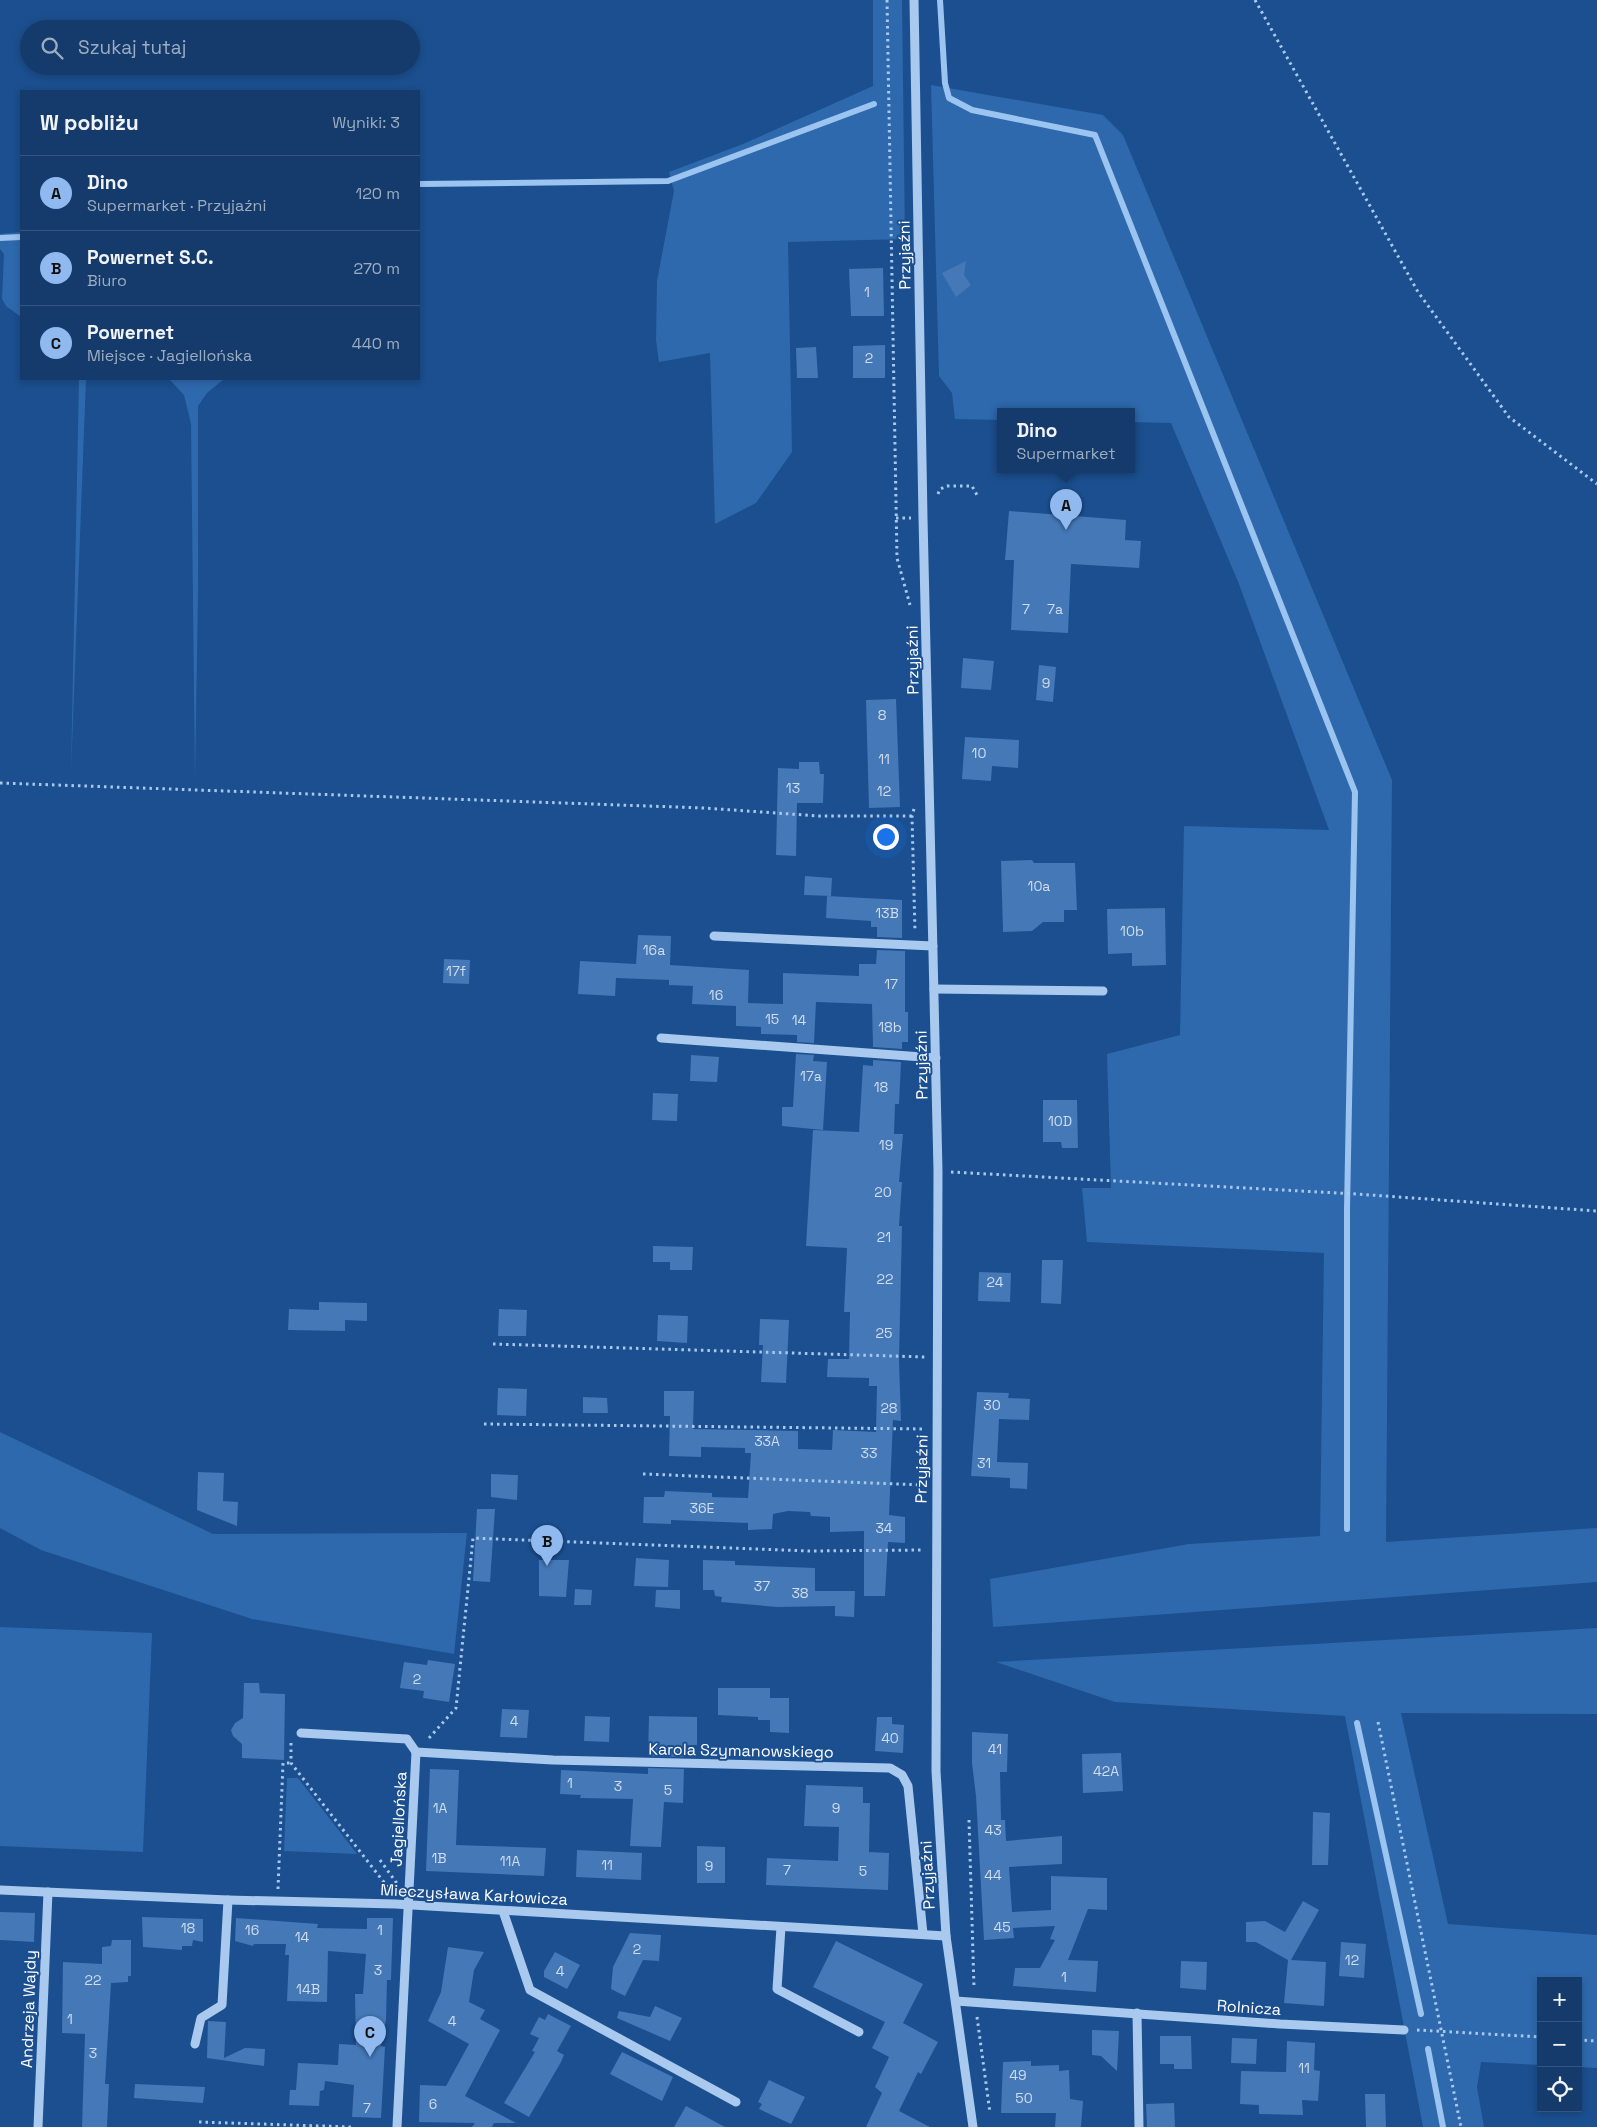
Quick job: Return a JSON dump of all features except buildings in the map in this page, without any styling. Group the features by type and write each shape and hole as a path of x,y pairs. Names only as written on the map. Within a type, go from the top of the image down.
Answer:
{"street":[{"name":"Przyjaźni","path":"914,0 922,518 931,817 938,1172 936,1771 946,1936 973,2127"},
{"path":"714,936 933,946"},
{"path":"934,989 1103,991"},
{"path":"660,1038 936,1058"},
{"path":"301,1733 407,1739 416,1752"},
{"name":"Jagiellońska","path":"397,2127 416,1752"},
{"name":"Karola Szymanowskiego","path":"416,1752 552,1760 890,1768 902,1775 908,1786 923,1934"},
{"name":"Mieczysława Karłowicza","path":"0,1890 228,1900 394,1904 946,1936"},
{"name":"Andrzeja Wajdy","path":"38,2127 48,1892"},
{"path":"195,2044 201,2018 222,2005 228,1900"},
{"path":"503,1911 530,1990 736,2102"},
{"path":"781,1927 777,1989 859,2032"},
{"name":"Rolnicza","path":"956,2001 1280,2024 1404,2030"},
{"path":"1137,2013 1140,2127"}],"path":[{"path":"887,0 897,558 910,606"},
{"path":"1255,0 1418,292 1509,417 1597,484"},
{"path":"0,783 704,808 819,816 931,817"},
{"path":"914,799 912,816 917,945"},
{"path":"938,1172 1328,1192 1597,1211"},
{"path":"493,1344 937,1357"},
{"path":"923,1347 923,1366"},
{"path":"922,1420 922,1438"},
{"path":"484,1424 937,1429"},
{"path":"643,1474 936,1486"},
{"path":"922,1476 923,1494"},
{"path":"416,1752 456,1708 473,1538 809,1551 936,1550"},
{"path":"924,1540 924,1559"},
{"path":"1378,1722 1461,2127"},
{"path":"301,1733 292,1732 290,1763 389,1888 394,1904"},
{"path":"278,1900 283,1763 290,1763"},
{"path":"969,1820 975,2002 990,2113"},
{"path":"380,1860 396,1882 389,1888"},
{"path":"1404,2030 1440,2030 1537,2037"},
{"path":"1582,2040 1597,2041"},
{"path":"199,2122 352,2127"}],"shaded area":[{"path":"873,0 902,0 905,239 788,242 792,452 756,503 715,524 710,353 659,362 656,340 657,281 674,191 669,172 743,144 873,86"},
{"path":"931,85 1103,115 1123,135 1392,780 1386,1542 1597,1528 1597,1582 993,1627 990,1579 1189,1544 1320,1536 1324,1253 1087,1242 1082,1188 1111,1188 1107,1054 1180,1035 1184,826 1329,830 1239,584 1171,423 1135,422 1135,408 997,408 997,420 955,419 952,393 939,376"},
{"path":"20,232 20,316 6,306 2,299 4,254 0,249 0,234"},
{"path":"79,380 86,380 71,772"},
{"path":"170,380 223,380 207,393 198,406 195,781 191,424 184,395"},
{"path":"0,1432 213,1534 467,1533 454,1654 252,1619 41,1550 0,1528"},
{"path":"0,1627 152,1633 143,1852 0,1846"},
{"path":"1597,1628 1597,1714 1401,1713 1448,1924 1597,1935 1597,2068 1582,2067 1582,1977 1537,1977 1537,2065 1481,2062 1477,2087 1484,2127 1423,2127 1345,1716 1115,1702 996,1662"},
{"path":"287,1778 298,1778 357,1854 284,1851"}],"waterway":[{"path":"940,0 945,83 949,98 972,110 1095,135 1355,792 1347,1209 1347,1529"},
{"path":"420,184 668,181 874,104"},
{"path":"0,238 20,237"},
{"path":"1357,1723 1421,2014"},
{"path":"1428,2049 1443,2127"}],"place":[{"name":"Dino","path":"1066,530"},
{"name":"Powernet S.C.","path":"547,1566"},
{"name":"Powernet","path":"370,2057"}]}
